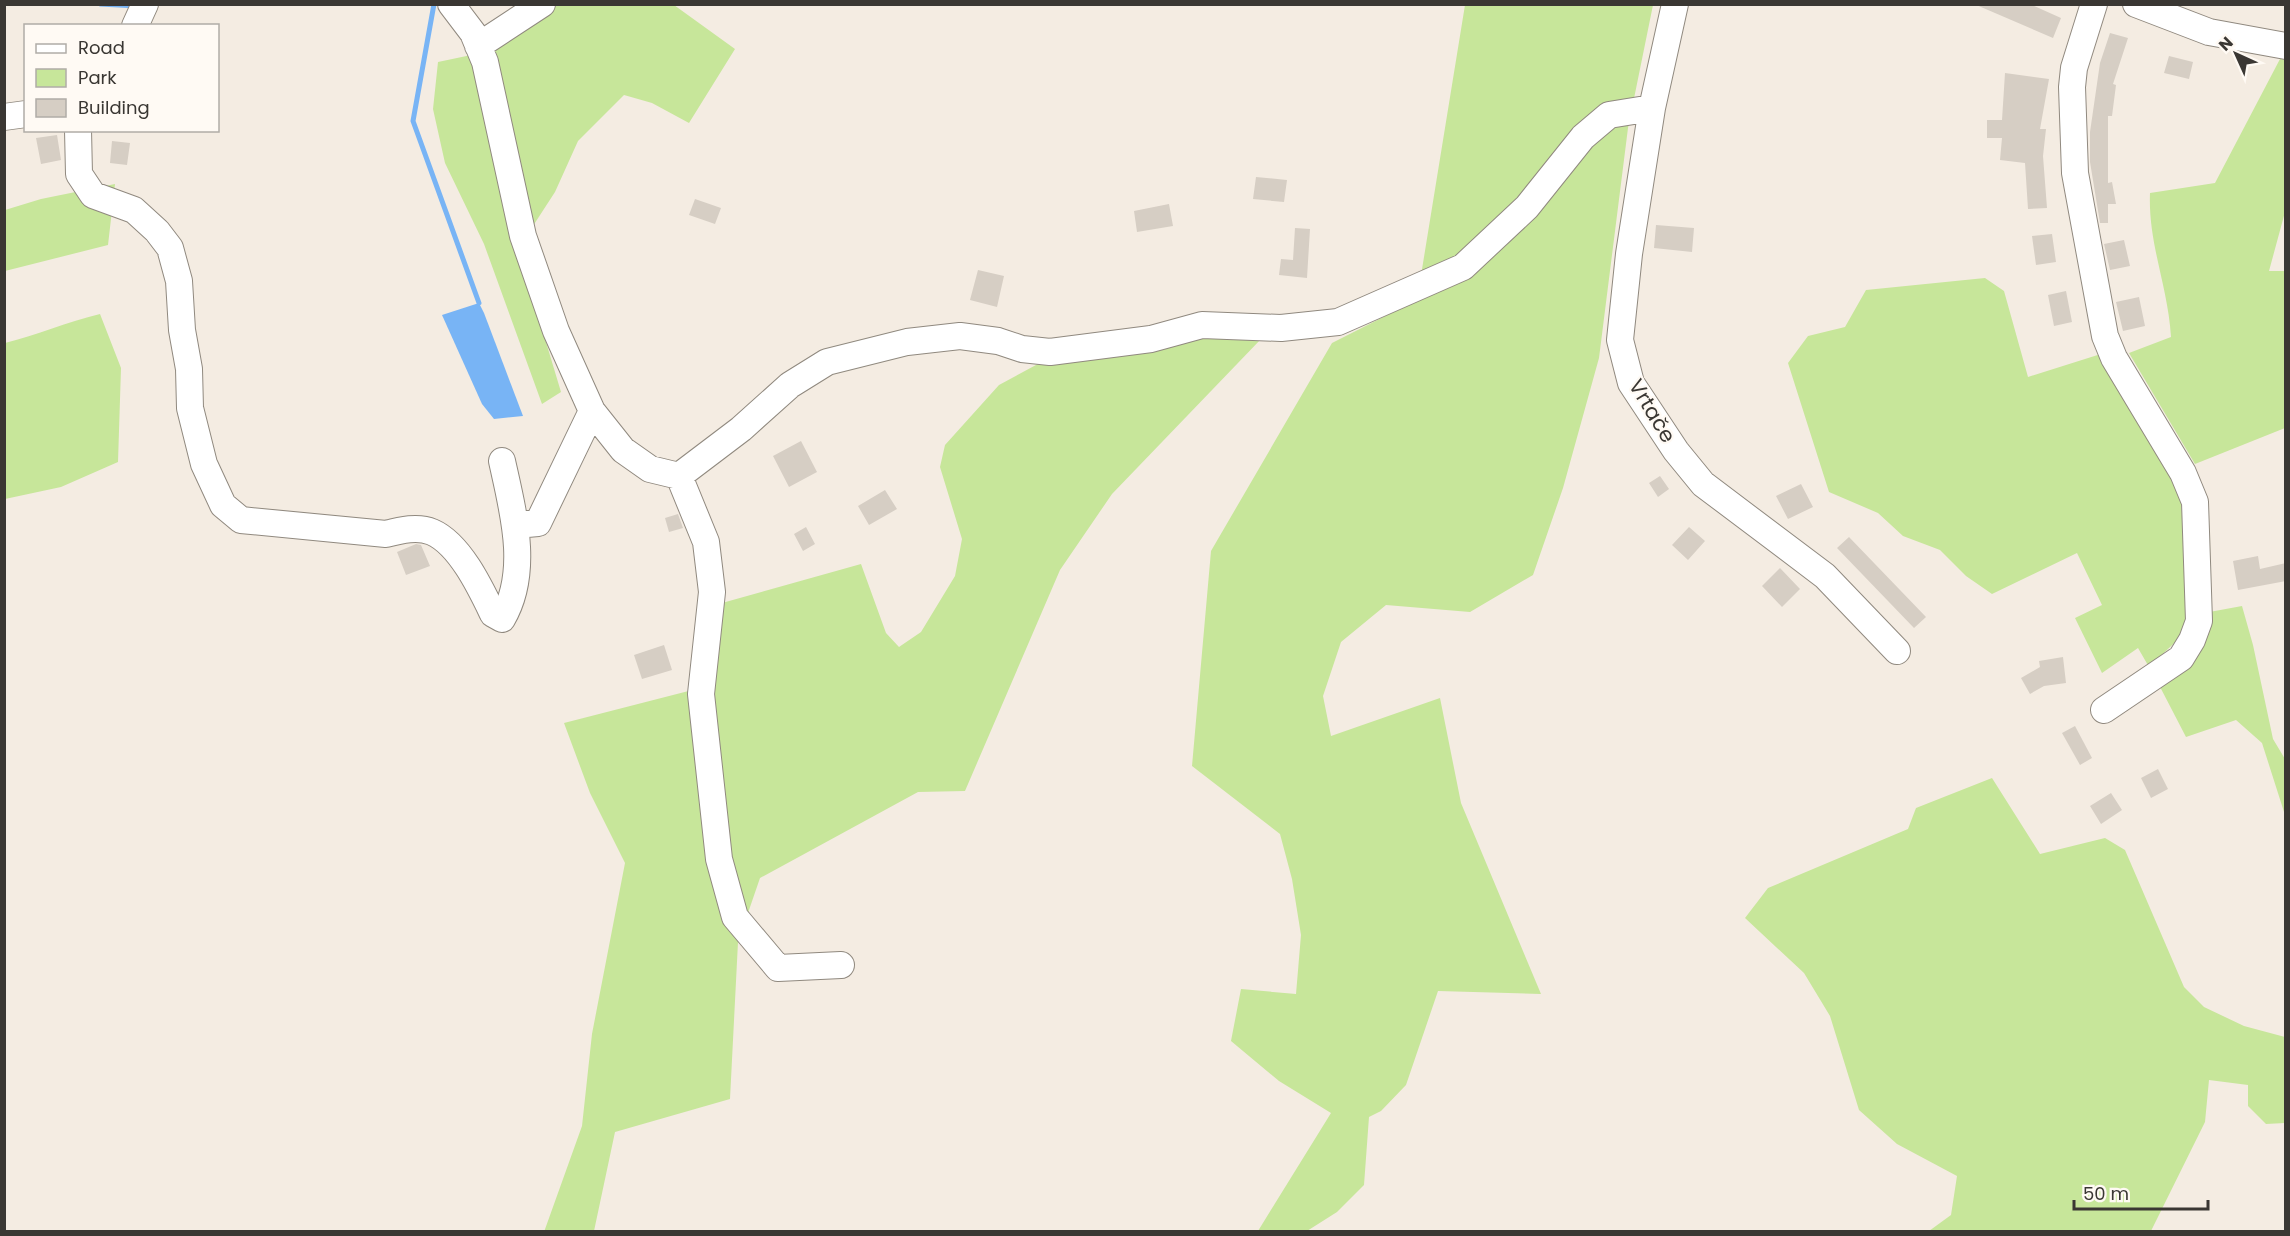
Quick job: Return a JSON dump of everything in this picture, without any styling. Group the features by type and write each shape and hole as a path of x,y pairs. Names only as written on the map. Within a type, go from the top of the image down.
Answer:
{"street":[{"path":"452,4 473,33 485,62 523,236 556,331 592,411 623,450 650,469 679,476"},
{"path":"478,46 542,4"},
{"name":"Vrtače","path":"1675,4 1652,108 1629,254 1620,340 1631,382 1676,451 1703,484 1825,576 1897,651"},
{"path":"2094,4 2074,68 2072,87 2074,173 2105,336 2114,358 2183,473 2195,502 2199,621 2192,640 2181,658 2104,710"},
{"path":"2136,4 2209,32 2286,46"},
{"path":"679,476 741,429 790,385 827,362 907,342 960,336 998,341 1022,349 1050,351 1151,339 1202,325 1281,328 1338,322 1462,267 1527,207 1583,137 1608,115 1652,108"},
{"path":"4,117 24,114"},
{"path":"78,132 79,174 93,195 134,210 157,231 170,248 179,281 182,330 189,369 190,408 204,464 223,505 241,520 386,534 408,529 432,532 456,552 493,614 501,619 509,606 516,569 516,525 502,461"},
{"path":"516,525 538,523 592,411"},
{"path":"679,476 706,542 712,592 701,694 719,859 735,917 778,968 841,965"}],"green space":[{"path":"554,5 674,5 735,49 689,123 652,103 624,95 578,141 555,192 518,249 561,392 542,404 484,244 445,163 433,109 438,62 476,54"},
{"path":"1465,5 1653,5 1628,128 1599,358 1563,488 1533,575 1470,612 1386,605 1341,642 1323,696 1331,736 1440,698 1461,803 1541,994 1438,991 1406,1085 1381,1111 1369,1117 1364,1185 1337,1212 1307,1231 1258,1231 1331,1113 1279,1081 1231,1041 1241,989 1296,994 1301,935 1292,879 1280,834 1192,766 1211,551 1332,343 1417,300"},
{"path":"2280,59 2286,60 2285,212 2269,271 2285,271 2285,428 2195,464 2129,353 2171,337 2152,230 2150,193 2215,183"},
{"path":"115,184 108,245 5,271 5,210 41,199"},
{"path":"1985,278 2004,291 2028,377 2104,353 2172,470 2181,500 2189,629 2149,667 2138,648 2102,673 2075,618 2102,605 2077,553 1992,594 1966,576 1940,550 1903,536 1878,513 1829,492 1788,363 1808,336 1845,327 1866,290"},
{"path":"100,314 121,368 118,462 61,487 5,499 5,343"},
{"path":"1198,334 1262,338 1112,494 1060,570 965,791 918,792 760,878 738,942 730,1099 615,1132 594,1231 544,1232 582,1126 592,1034 625,863 590,793 564,723 708,686 722,603 861,564 886,633 899,647 921,632 955,576 962,539 940,467 945,445 999,385 1049,358"},
{"path":"2242,606 2253,645 2273,739 2285,759 2285,815 2262,743 2236,720 2186,737 2158,683 2204,613"},
{"path":"1992,778 2040,854 2105,838 2125,850 2184,987 2204,1007 2244,1026 2285,1037 2285,1123 2266,1124 2248,1106 2248,1085 2209,1080 2205,1122 2151,1231 1929,1231 1951,1215 1957,1176 1897,1144 1859,1110 1830,1016 1804,973 1745,918 1768,888 1908,829 1916,808"}],"water":[{"path":"479,303 523,416 494,419 482,404 442,315"}],"building":[{"path":"1974,4 2030,4 2061,18 2053,38"},
{"path":"2110,33 2128,38 2113,84 2116,85 2112,116 2108,116 2108,183 2112,182 2116,204 2108,204 2108,223 2100,223 2090,162 2090,132 2100,63"},
{"path":"2169,56 2193,62 2189,79 2164,73"},
{"path":"2005,73 2049,79 2040,129 2046,129 2043,156 2047,208 2028,209 2025,163 2000,160 2002,138 1987,138 1987,120 2002,120"},
{"path":"57,135 61,160 41,164 36,138"},
{"path":"112,141 130,143 127,165 110,163"},
{"path":"1256,177 1287,180 1284,202 1253,199"},
{"path":"695,199 721,208 715,224 689,215"},
{"path":"1169,204 1173,226 1137,232 1134,211"},
{"path":"1656,225 1694,228 1692,252 1654,248"},
{"path":"1295,228 1310,229 1307,278 1279,275 1281,259 1293,260"},
{"path":"2052,234 2056,262 2036,265 2032,236"},
{"path":"2124,240 2130,266 2110,270 2104,244"},
{"path":"978,270 1004,276 997,307 970,300"},
{"path":"2066,291 2072,322 2054,326 2048,295"},
{"path":"2139,297 2145,326 2123,331 2116,302"},
{"path":"801,441 817,472 789,487 773,456"},
{"path":"1660,476 1669,489 1658,497 1649,483"},
{"path":"1801,484 1813,507 1788,519 1776,496"},
{"path":"885,490 897,509 869,525 858,506"},
{"path":"678,514 683,528 669,532 665,518"},
{"path":"806,527 815,544 803,551 794,534"},
{"path":"1689,527 1705,541 1688,560 1672,545"},
{"path":"1849,537 1926,617 1914,628 1837,548"},
{"path":"416,544 421,545 430,566 406,575 397,552"},
{"path":"2258,556 2260,569 2286,563 2286,581 2238,590 2233,561"},
{"path":"1780,568 1800,589 1782,607 1762,586"},
{"path":"664,645 672,670 642,679 634,655"},
{"path":"2063,657 2066,683 2044,686 2030,694 2021,678 2040,667 2039,661"},
{"path":"2075,726 2092,758 2080,765 2062,733"},
{"path":"2158,769 2168,789 2151,798 2141,778"},
{"path":"2111,793 2122,810 2101,824 2090,806"}],"waterway":[{"path":"100,4 137,6"},
{"path":"434,4 413,121 479,303"}]}
